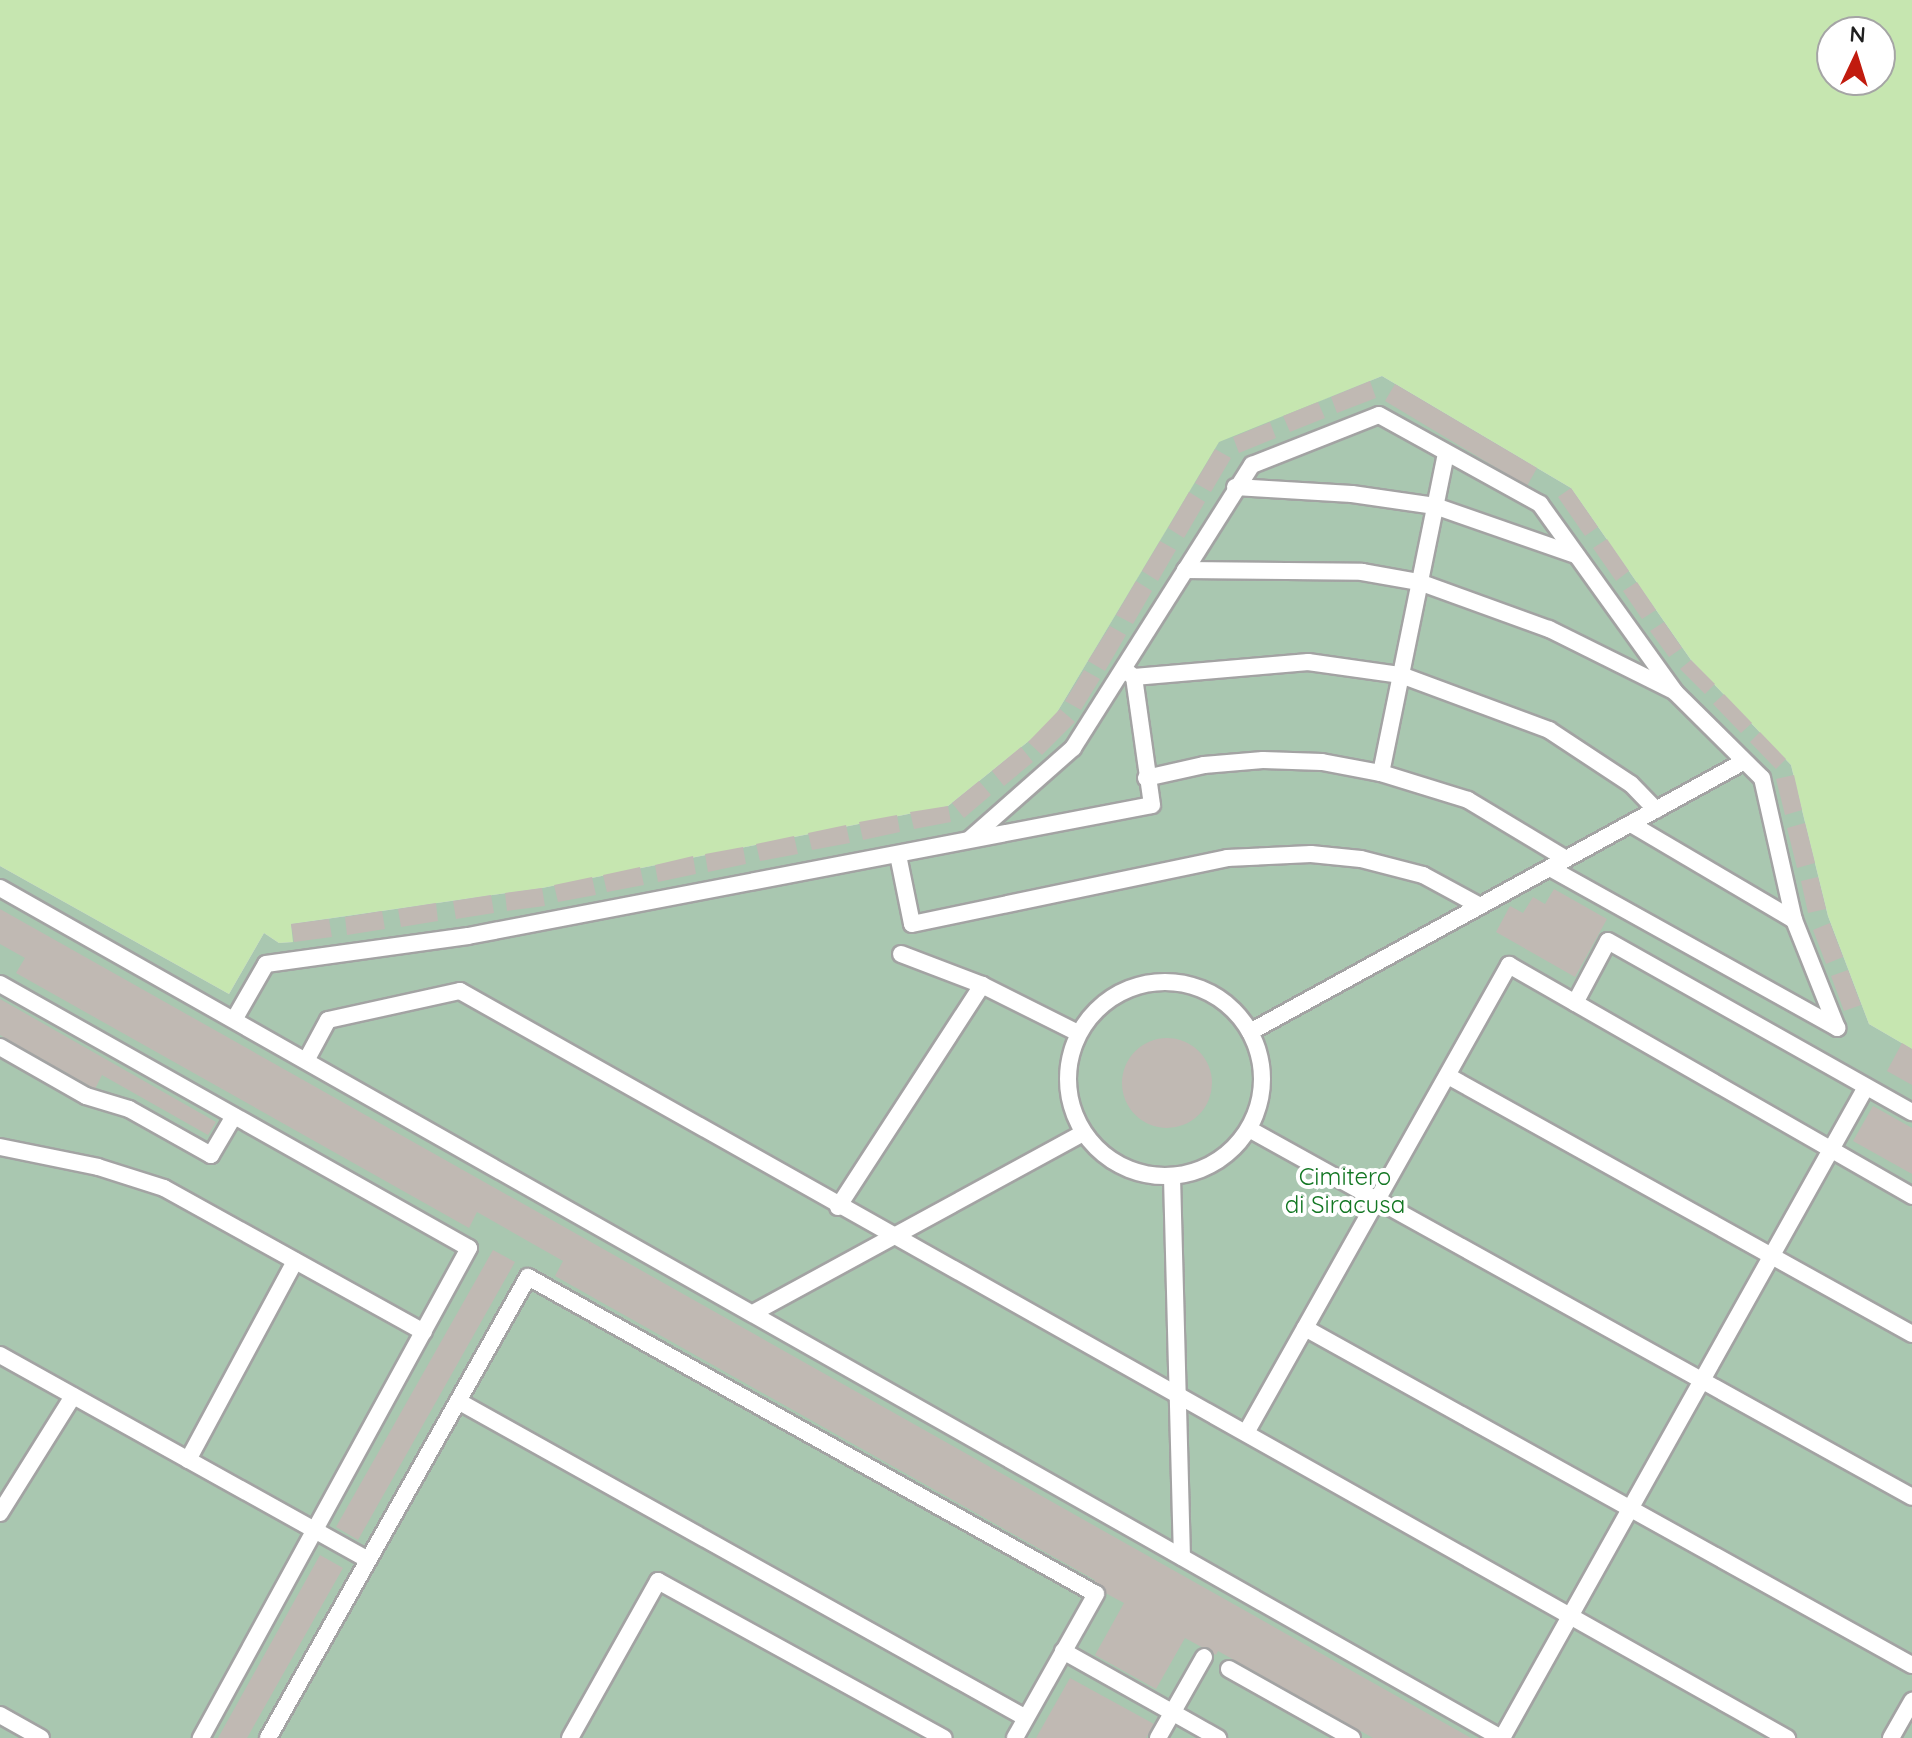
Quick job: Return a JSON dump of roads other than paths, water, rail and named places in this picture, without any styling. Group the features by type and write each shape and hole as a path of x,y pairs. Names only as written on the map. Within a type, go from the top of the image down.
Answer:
{"lane":[{"path":"971,838 1073,748 1129,673 1185,570 1235,487 1252,465 1379,415 1540,504 1675,692 1762,778 1794,920 1837,1028 1550,868"},
{"path":"1381,773 1446,454"},
{"path":"1235,487 1352,494 1435,506 1576,555"},
{"path":"1185,570 1347,572 1419,582 1549,629 1675,692"},
{"path":"1129,673 1308,662 1401,675 1549,730 1631,784 1656,810"},
{"path":"235,1018 266,964 468,936 1152,805 1129,673"},
{"path":"1146,778 1204,765 1263,760 1322,762 1381,773 1468,800 1566,859"},
{"path":"1250,1032 1743,762"},
{"path":"1631,824 1794,920"},
{"path":"898,855 912,924 1227,858 1311,854 1361,859 1423,875 1480,906"},
{"path":"0,888 235,1018 1502,1738 1774,1258 1866,1087"},
{"path":"1575,1003 1608,941 1912,1112"},
{"path":"901,954 982,985 1078,1033"},
{"path":"1247,1431 1509,965 1912,1196"},
{"path":"1158,982 1186,984 1212,994 1234,1010 1250,1032 1262,1080 1249,1129 1217,1162 1172,1177 1138,1173 1107,1158 1083,1133 1066,1083 1078,1033 1112,997 1158,982"},
{"path":"0,984 469,1248 317,1532 201,1738"},
{"path":"838,1207 982,985"},
{"path":"307,1059 328,1020 460,991 838,1207 1178,1392 1787,1738"},
{"path":"0,1047 86,1096 129,1109 211,1155 234,1116"},
{"path":"1448,1076 1912,1334"},
{"path":"1249,1129 1912,1497"},
{"path":"753,1313 1083,1133"},
{"path":"0,1147 133,1176 424,1332"},
{"path":"1172,1177 1182,1557"},
{"path":"188,1460 295,1261"},
{"path":"268,1738 528,1277 1096,1594 1015,1738"},
{"path":"1305,1328 1912,1665"},
{"path":"0,1355 368,1560"},
{"path":"0,1513 73,1396"},
{"path":"458,1401 1026,1718"},
{"path":"570,1738 658,1581 944,1738"},
{"path":"1063,1651 1218,1738"},
{"path":"1158,1738 1204,1657"},
{"path":"1229,1669 1352,1738"},
{"path":"1891,1738 1912,1701"},
{"path":"0,1715 41,1738"}],"park label":[{"name":"Cimitero di Siracusa","path":"1345,1191"}]}
